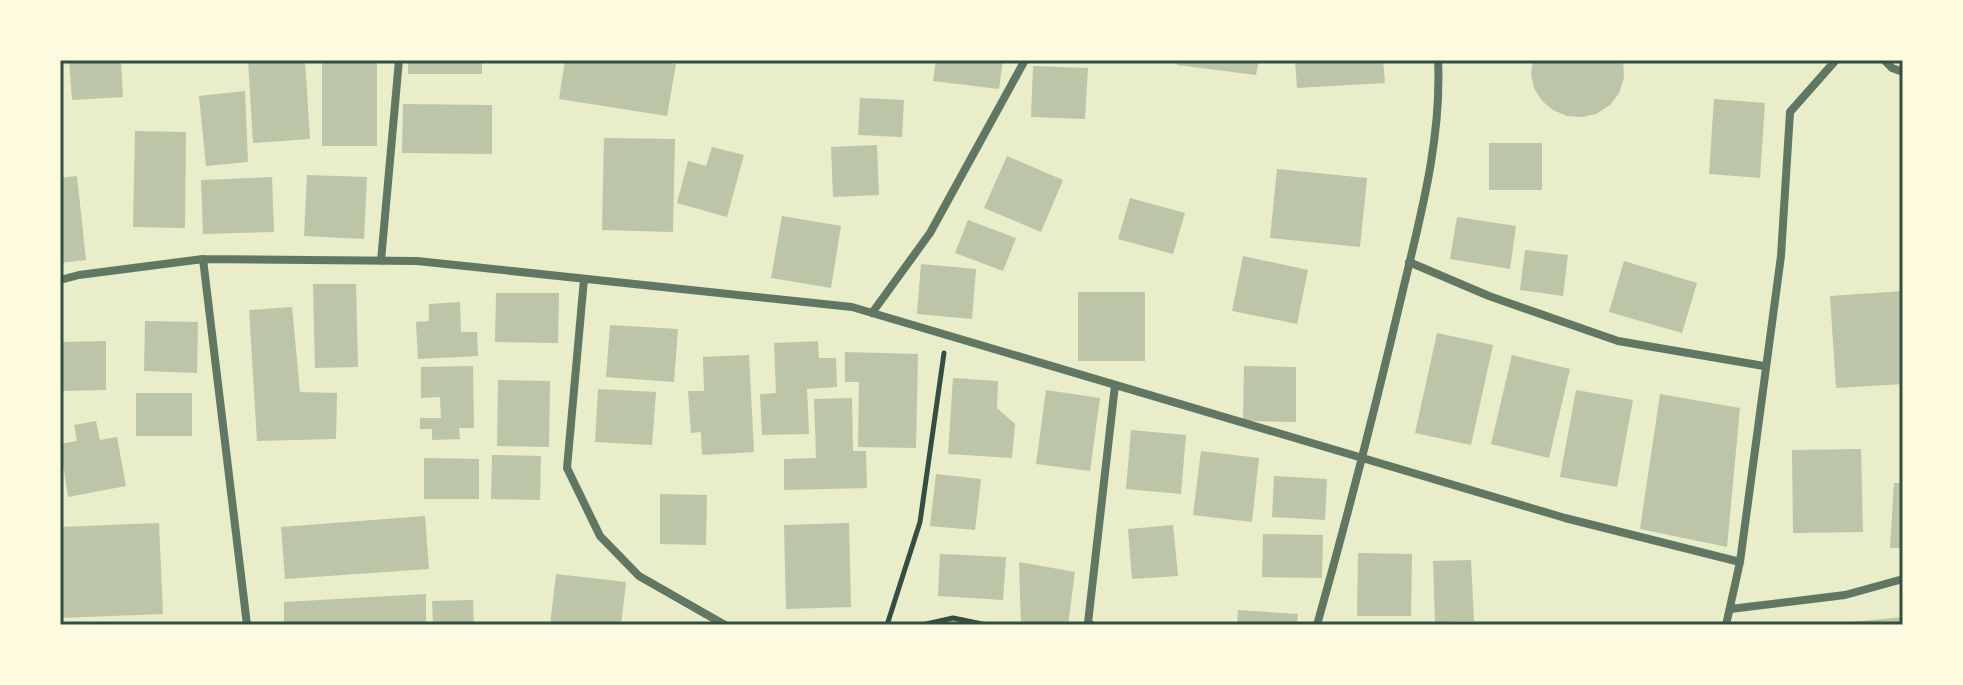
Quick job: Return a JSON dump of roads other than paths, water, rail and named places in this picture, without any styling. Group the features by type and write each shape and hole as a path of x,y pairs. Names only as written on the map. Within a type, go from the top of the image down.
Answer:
{"street":[{"path":"381,261 399,60"},
{"path":"872,313 930,233 1025,60"},
{"path":"1317,625 1364,458 1424,201 1440,98 1438,60"},
{"path":"1726,625 1740,562 1781,256 1790,112 1836,60"},
{"path":"1884,60 1892,68 1903,72"},
{"path":"203,259 247,625"},
{"path":"60,280 203,259 417,261 852,307 1565,518 1740,562"},
{"path":"1409,262 1489,296 1618,341 1764,366"},
{"path":"584,279 567,468 600,536 639,576 725,625"},
{"path":"1092,625 1088,623 1115,385"},
{"path":"1730,609 1845,595 1903,579"}]}
